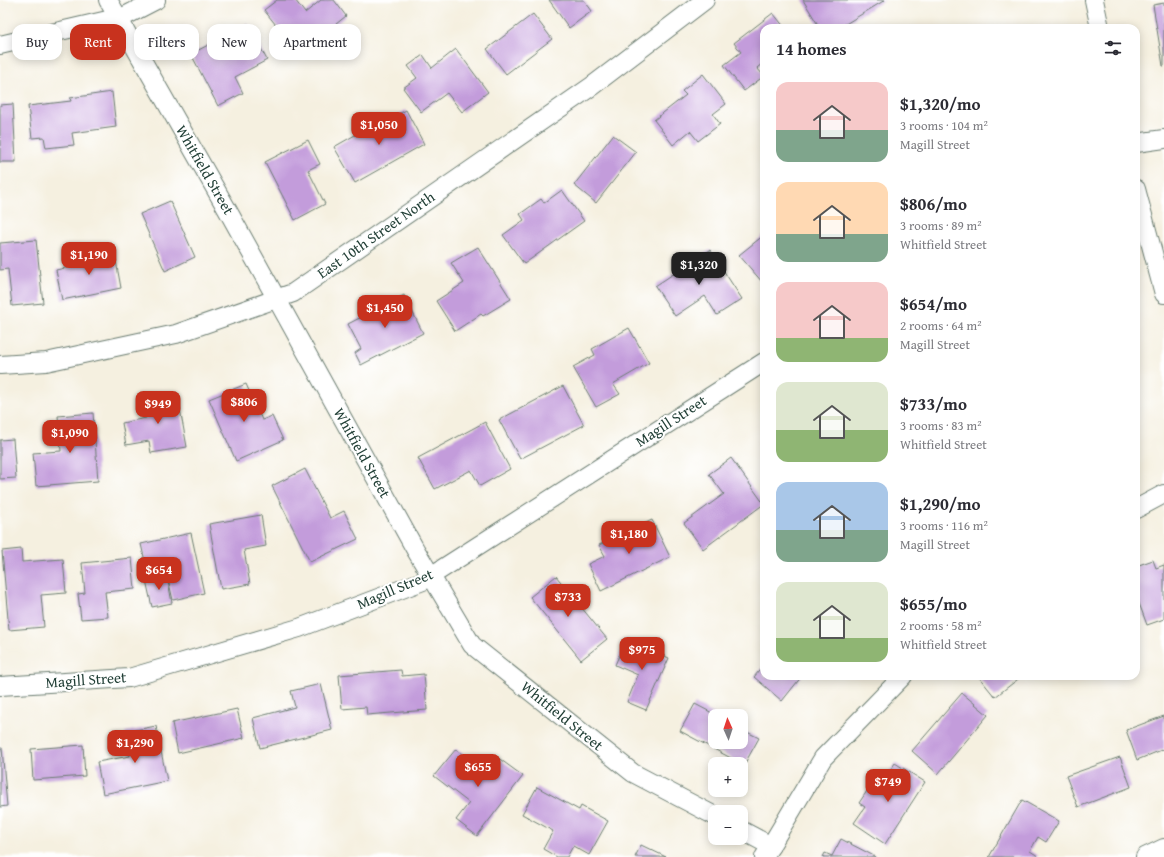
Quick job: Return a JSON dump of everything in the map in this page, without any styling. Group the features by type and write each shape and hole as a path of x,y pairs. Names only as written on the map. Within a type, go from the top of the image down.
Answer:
{"street":[{"name":"Whitfield Street","path":"108,0 277,298 431,576 472,644 633,772 708,812"},
{"path":"0,45 119,18 156,0"},
{"name":"East 10th Street North","path":"0,365 46,362 176,334 293,292 592,86 705,0"},
{"path":"1094,0 1099,24"},
{"path":"1140,142 1164,139"},
{"path":"1140,204 1164,294"},
{"name":"Magill Street","path":"0,686 129,678 299,628 423,581 760,365"},
{"path":"1140,507 1164,494"},
{"path":"748,835 768,851 823,758 899,680"},
{"path":"1145,857 1164,848"}],"building":[{"path":"277,0 295,0 305,13 321,0 334,0 346,16 336,24 275,24 264,10"},
{"path":"549,0 584,0 592,11 569,28"},
{"path":"803,0 885,0 846,24 818,24"},
{"path":"1164,3 1164,66 1163,66 1153,5"},
{"path":"773,13 782,24 760,24 760,65 757,68 760,71 760,79 744,91 724,65 741,52 734,43"},
{"path":"533,14 552,39 506,74 487,49"},
{"path":"207,46 207,60 261,60 261,49 267,60 235,77 243,93 218,106 194,60 199,60 199,50"},
{"path":"456,49 488,92 462,112 447,93 421,112 403,88 417,78 408,66 423,55 432,68"},
{"path":"703,74 726,104 713,114 720,124 698,141 690,131 673,145 654,120 686,95 682,91"},
{"path":"112,92 116,127 72,133 74,145 46,148 44,137 32,138 28,106 71,101 70,98"},
{"path":"13,104 16,162 0,162 0,105"},
{"path":"406,110 424,144 355,183 334,147 385,118 387,121"},
{"path":"613,135 636,152 596,203 574,185"},
{"path":"308,140 320,164 308,170 325,204 295,220 265,162"},
{"path":"562,190 584,221 524,264 503,235 524,220 520,214 541,199 544,203"},
{"path":"170,201 195,257 165,271 140,214"},
{"path":"760,238 760,280 739,255"},
{"path":"36,240 43,303 12,306 8,269 0,270 0,243"},
{"path":"478,247 511,299 483,316 481,314 455,331 436,301 464,283 451,263"},
{"path":"114,250 121,288 62,300 56,270 74,266 72,258"},
{"path":"710,250 742,299 717,315 705,296 675,316 655,286"},
{"path":"404,295 423,333 361,365 355,353 361,349 348,324"},
{"path":"629,328 649,363 613,384 620,394 596,407 573,367 595,355 592,349"},
{"path":"246,384 262,420 272,416 283,440 236,461 209,399"},
{"path":"563,386 584,425 520,459 499,420"},
{"path":"177,393 187,447 151,453 149,441 126,445 122,423 146,418 143,400"},
{"path":"93,413 98,481 36,486 33,453 61,451 58,416"},
{"path":"485,422 510,469 480,486 471,470 435,489 418,458"},
{"path":"13,439 16,478 0,479 0,440"},
{"path":"731,458 760,498 760,507 703,549 684,523 724,494 709,474"},
{"path":"305,469 330,518 344,511 358,539 310,562 272,486"},
{"path":"261,515 266,546 244,550 250,584 221,589 209,524"},
{"path":"652,520 670,557 601,591 588,564 605,556 599,545"},
{"path":"191,533 204,593 173,600 165,566 147,570 141,544"},
{"path":"21,549 22,562 63,559 66,593 41,595 44,627 9,630 2,551"},
{"path":"132,558 135,589 105,592 108,617 81,619 78,594 85,593 82,563"},
{"path":"1153,560 1156,568 1164,565 1164,619 1147,625 1140,606 1140,565"},
{"path":"167,576 172,603 152,607 146,580"},
{"path":"556,576 607,639 581,660 530,597"},
{"path":"626,639 669,658 646,710 627,702 638,675 615,665"},
{"path":"401,670 402,676 424,674 427,710 367,715 366,707 342,709 339,675"},
{"path":"760,670 760,680 799,680 782,701 754,677"},
{"path":"981,680 1017,680 995,697"},
{"path":"321,684 332,730 260,748 253,718 295,707 291,691"},
{"path":"962,693 988,715 938,774 912,751"},
{"path":"695,704 708,711 708,746 680,731"},
{"path":"237,709 244,738 178,753 172,723"},
{"path":"1164,716 1164,749 1137,760 1126,730"},
{"path":"156,726 167,781 103,794 97,762 130,756 125,732"},
{"path":"748,732 759,738 748,758 729,757 714,749 748,749"},
{"path":"83,745 85,776 33,780 31,749"},
{"path":"0,748 2,748 7,806 0,807"},
{"path":"456,749 486,771 497,757 523,776 477,836 456,820 469,803 434,776"},
{"path":"1120,757 1131,787 1078,807 1066,776"},
{"path":"895,763 925,782 885,844 854,823 865,807 859,803 875,779 882,783"},
{"path":"537,787 579,810 581,806 608,821 589,855 573,846 567,857 557,857 543,849 553,831 522,814"},
{"path":"1022,800 1059,821 1046,842 1038,837 1030,851 1038,856 1037,857 989,857"},
{"path":"841,839 876,857 823,857 825,853 832,856"},
{"path":"641,845 666,857 635,857"}]}
